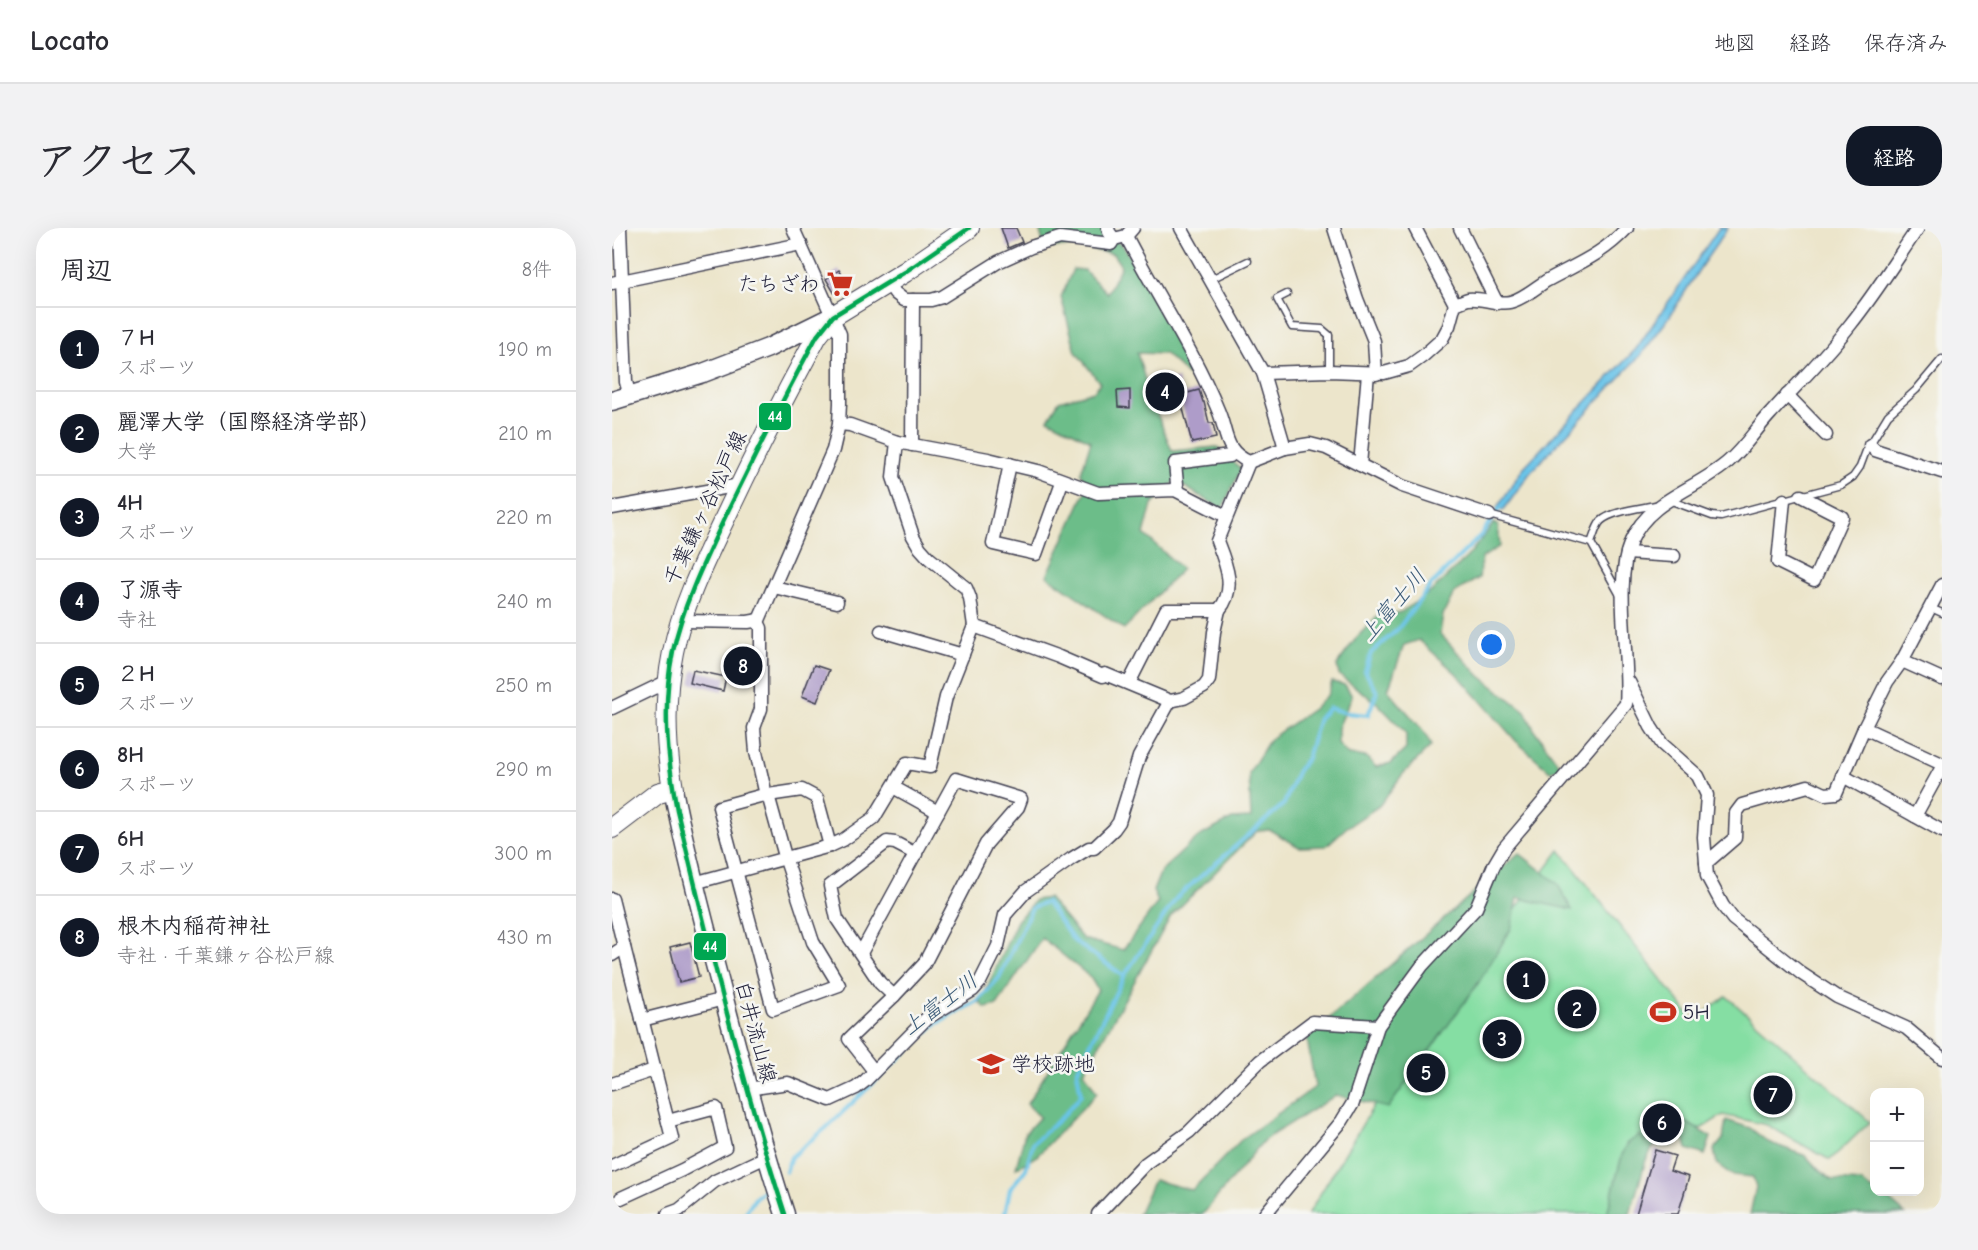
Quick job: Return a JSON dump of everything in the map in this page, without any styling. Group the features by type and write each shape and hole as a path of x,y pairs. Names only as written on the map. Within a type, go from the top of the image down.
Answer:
{"main road":[{"name":"千葉鎌ヶ谷松戸線","path":"673,789 668,751 668,681 682,621 708,554 740,485 817,336 832,316 888,283 969,228"},
{"path":"621,398 693,377 747,356 832,316"},
{"path":"612,828 658,793 673,789"},
{"name":"白井流山線","path":"673,789 724,999 766,1157 785,1214"}],"street":[{"path":"620,228 617,282 626,382 621,398"},
{"path":"757,620 824,473 833,450 839,424 840,338 793,228"},
{"path":"1181,228 1263,373 1285,448"},
{"path":"1334,228 1357,299 1374,341 1360,465"},
{"path":"1263,373 1392,372 1409,366 1438,344 1449,326 1455,304 1415,228"},
{"path":"1460,228 1497,303"},
{"path":"1455,304 1472,299 1497,303 1516,300 1544,282 1593,257 1615,241 1627,228"},
{"path":"1265,1214 1342,1121 1353,1102 1378,1026 1422,966 1476,908 1494,865 1504,848 1626,704 1628,680 1623,578 1627,553 1636,530 1666,501 1729,461 1749,441 1787,395 1852,324 1918,228"},
{"path":"888,283 904,300 931,300 942,297 998,262 1031,247 1060,238 1112,244 1120,233 1196,360 1221,416 1231,451 1249,462"},
{"path":"617,282 801,244"},
{"path":"912,445 913,300"},
{"path":"1787,395 1826,435"},
{"path":"839,424 850,425 897,442 1038,471 1062,482 1098,493 1175,490 1226,516"},
{"path":"694,883 786,860 843,840 874,818 907,763 930,767 946,697 974,626 970,598 966,588 932,560 920,548 913,536 893,477 897,442"},
{"path":"974,626 1059,657 1103,676 1105,674 1129,683 1170,701 1184,698 1204,687 1209,680 1214,632 1219,610 1230,589 1225,561 1217,541 1249,462 1285,448 1310,444 1326,448 1402,486 1495,517"},
{"path":"1870,445 1875,450 1942,472"},
{"path":"1175,490 1177,484 1175,462 1230,456 1233,453"},
{"path":"1010,464 993,544 1036,554 1062,482"},
{"path":"612,508 740,485"},
{"path":"1784,500 1778,562 1814,580 1842,517 1801,496"},
{"path":"1627,553 1674,556"},
{"path":"1706,863 1735,838 1736,813 1742,805 1808,786 1825,794 1836,793 1887,682 1936,610 1942,585"},
{"path":"774,587 837,602"},
{"path":"1129,683 1166,610 1219,610"},
{"path":"682,621 748,622 757,620"},
{"path":"757,620 761,628 762,701 754,728 756,752 767,795 786,860 813,942 839,985 773,1009 719,807 767,795 802,790 817,798 830,846"},
{"path":"881,631 963,655"},
{"path":"1902,661 1942,679"},
{"path":"1628,680 1650,727 1662,744 1698,776 1707,795 1704,837 1709,882 1733,919 1802,974 1837,997 1906,1028 1942,1058"},
{"path":"612,708 668,681"},
{"path":"748,1089 788,1083 830,1100 856,1088 927,1018 973,990 980,982 998,946 1005,915 1026,891 1071,859 1089,848 1094,848 1119,822 1139,757 1170,701"},
{"path":"1864,728 1942,765 1915,816"},
{"path":"1843,776 1942,831"},
{"path":"861,953 956,779 1021,799 1018,807 986,844 924,964 849,1039 874,1071"},
{"path":"893,787 938,812"},
{"path":"894,996 880,983 837,918 830,886 887,842 895,843 916,854"},
{"path":"612,899 672,1138 612,1166"},
{"path":"612,955 624,947"},
{"path":"642,1020 724,999"},
{"path":"1098,1214 1146,1163 1189,1132 1260,1061 1312,1022 1378,1026"},
{"path":"612,1084 654,1070"},
{"path":"621,1198 725,1147 716,1108 668,1121"},
{"path":"668,1214 679,1210 715,1181 766,1157"}],"lane":[{"path":"1210,280 1248,261"},
{"path":"1287,294 1277,299 1292,327 1322,329 1329,335 1329,371"},
{"path":"1591,543 1599,523 1611,514 1666,501 1721,517 1840,485 1853,477 1888,415 1916,390 1942,359"},
{"path":"1495,517 1591,543 1623,602"}],"green space":[{"path":"1045,228 1104,228 1104,232 1124,247 1204,390 1165,354 1137,353 1150,396 1172,451 1217,447 1241,469 1222,509 1175,481 1152,505 1144,534 1182,569 1124,629 1047,576 1088,486 1081,473 1091,441 1048,419 1059,401 1094,391 1100,383 1076,352 1061,297 1073,269 1084,270 1107,293 1121,266 1113,254 1076,246 1045,248 1040,232"},
{"path":"1494,523 1498,526 1500,546 1482,558 1479,578 1454,593 1443,615 1440,634 1480,676 1525,711 1535,731 1562,768 1550,771 1516,741 1458,675 1419,640 1404,645 1388,690 1418,724 1431,746 1402,775 1379,806 1347,827 1326,846 1299,847 1270,830 1257,831 1171,916 1084,1072 1097,1093 1036,1157 1016,1168 1025,1133 1040,1117 1027,1104 1098,990 1090,977 1042,938 997,1005 986,1008 980,1003 1017,921 1035,900 1048,898 1083,939 1123,950 1158,902 1153,891 1161,871 1198,837 1232,819 1251,818 1249,773 1270,739 1313,709 1328,694 1332,682 1345,685 1352,696 1338,728 1338,744 1348,755 1366,757 1376,767 1391,763 1406,749 1406,733 1377,703 1339,675 1337,665 1357,637 1377,617 1401,612 1432,591 1468,556"},
{"path":"1560,850 1694,1021 1726,996 1870,1122 1830,1160 1767,1125 1723,1115 1702,1128 1635,1153 1623,1214 1308,1214 1393,1074"},
{"path":"1519,853 1557,883 1572,910 1518,898 1511,929 1477,985 1388,1108 1336,1095 1264,1140 1203,1214 1138,1214 1154,1180 1192,1190 1241,1140 1315,1087 1307,1038"},
{"path":"1726,1120 1750,1128 1768,1142 1806,1156 1832,1180 1861,1182 1870,1188 1870,1196 1883,1196 1905,1214 1750,1214 1756,1187 1753,1177 1732,1175 1717,1164 1714,1150 1723,1139"},
{"path":"1684,1121 1711,1137 1705,1155 1687,1149 1684,1138 1672,1146 1654,1146 1646,1160 1630,1214 1607,1214 1622,1155 1628,1143 1640,1135 1645,1141 1654,1134"}],"water":[{"path":"1719,228 1728,228 1668,319 1641,355 1530,473 1503,511 1497,508 1524,467 1636,349"}],"building":[{"path":"1001,228 1016,228 1022,242 1008,248"},
{"path":"839,270 849,285 835,294 826,279"},
{"path":"1170,376 1170,380 1178,379 1180,395 1199,390 1209,423 1213,423 1216,438 1192,443 1182,405 1163,408 1163,404 1153,405 1150,383 1158,381 1158,377"},
{"path":"1130,390 1130,408 1118,407 1117,391"},
{"path":"735,656 752,658 751,683 734,682"},
{"path":"814,665 829,670 817,702 802,696"},
{"path":"693,670 726,677 723,691 690,683"},
{"path":"690,942 699,977 679,982 670,947"},
{"path":"1655,1150 1675,1156 1670,1171 1689,1177 1678,1214 1636,1214"}],"waterway":[{"name":"上富士川","path":"786,1172 791,1157 826,1128 933,1026 978,1001 999,978 1032,908 1046,902 1074,941 1124,976 1177,897 1284,804 1297,772 1307,758 1319,718 1329,708 1368,715 1377,692 1365,671 1371,653 1398,629 1431,585 1481,535 1502,505"},
{"name":"上富士川","path":"1005,1214 1010,1189 1026,1169 1033,1143 1062,1117 1081,1095 1077,1071 1124,976"},
{"name":"上富士川","path":"745,1214 755,1198 765,1189"}],"transit line":[{"name":"44","path":"785,1214 740,1064 677,810 667,730 668,691 673,651 689,599 726,515 817,336 833,316 905,272 969,228"}],"place":[{"name":"たちざわ","path":"840,284"},
{"name":"了源寺","path":"1165,392"},
{"name":"根木内稲荷神社","path":"743,666"},
{"name":"７H","path":"1526,980"},
{"name":"麗澤大学（国際経済学部）","path":"1577,1009"},
{"name":"5H","path":"1663,1012"},
{"name":"4H","path":"1502,1039"},
{"name":"学校跡地","path":"991,1064"},
{"name":"２H","path":"1426,1073"},
{"name":"6H","path":"1773,1095"},
{"name":"8H","path":"1662,1123"}]}
